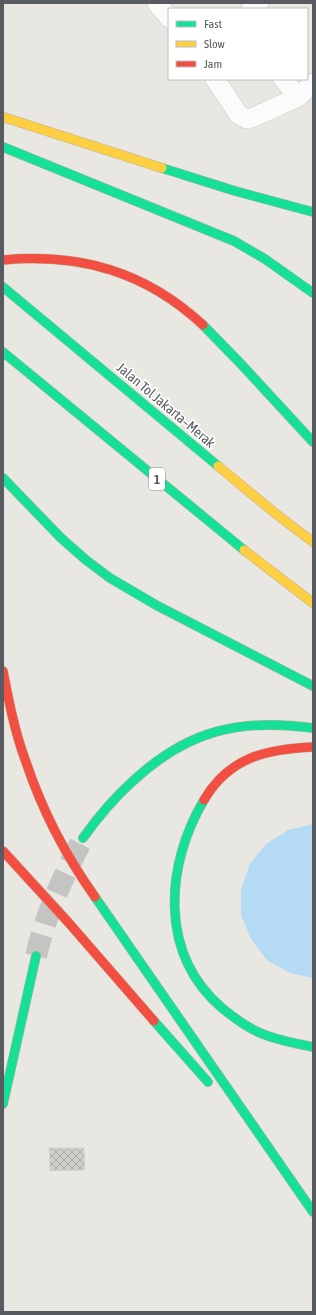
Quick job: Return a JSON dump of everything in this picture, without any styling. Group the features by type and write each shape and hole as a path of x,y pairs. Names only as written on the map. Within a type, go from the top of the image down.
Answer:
{"highway":[{"path":"3,118 235,191 313,212"},
{"path":"3,147 234,241 265,258 313,293"},
{"path":"3,260 49,258 86,262 125,274 160,292 175,301 211,332 313,442"},
{"name":"Jalan Tol Jakarta–Merak","path":"3,287 276,514 313,542"},
{"name":"1","path":"3,352 242,549 313,602"},
{"path":"3,478 58,537 100,571 118,583 178,616 313,686"},
{"path":"3,671 28,770 49,819 79,874 313,1212"},
{"path":"83,838 103,810 135,779 165,754 195,739 219,730 249,725 283,725 313,728"},
{"path":"313,747 284,749 253,756 236,764 211,786 202,801 186,839 180,859 174,895 174,913 177,934 184,954 197,981 213,1001 230,1016 250,1029 284,1042 313,1047"},
{"path":"3,851 68,922 215,1090"},
{"path":"3,1104 36,956"},
{"path":"226,1102 277,1161"}],"street":[{"path":"157,3 168,17"},
{"path":"216,80 239,115 244,118 251,119 298,97 313,83"},
{"path":"285,80 298,97"}],"water":[{"path":"313,824 313,978 290,973 267,960 251,939 241,915 241,889 250,864 266,844 288,830"}],"building":[{"path":"49,1148 84,1148 85,1170 50,1171"}],"tunnel":[{"path":"36,956 40,940 56,896 83,838"}],"traffic: fast":[{"path":"3,147 234,241 265,259 313,293"},
{"path":"162,168 235,191 313,212"},
{"path":"3,287 218,466"},
{"path":"203,325 313,442"},
{"path":"3,352 244,550"},
{"path":"3,478 61,538 86,560 110,578 156,605 313,686"},
{"path":"83,838 106,808 133,781 174,750 195,739 238,727 287,725 313,728"},
{"path":"204,800 191,826 182,853 176,881 175,908 178,936 187,962 202,986 222,1008 239,1021 264,1035 313,1047"},
{"path":"95,897 313,1212"},
{"path":"3,1104 36,956"},
{"path":"154,1021 208,1082"}],"traffic: slow":[{"path":"3,117 162,168"},
{"path":"218,466 276,514 313,542"},
{"path":"244,550 313,603"}],"traffic: jam":[{"path":"3,260 59,260 111,270 135,279 159,292 181,307 203,325"},
{"path":"3,671 10,706 22,751 39,798 74,865 95,897"},
{"path":"204,800 214,785 225,774 237,765 251,758 280,750 313,747"},
{"path":"3,851 68,922 154,1021"}]}
